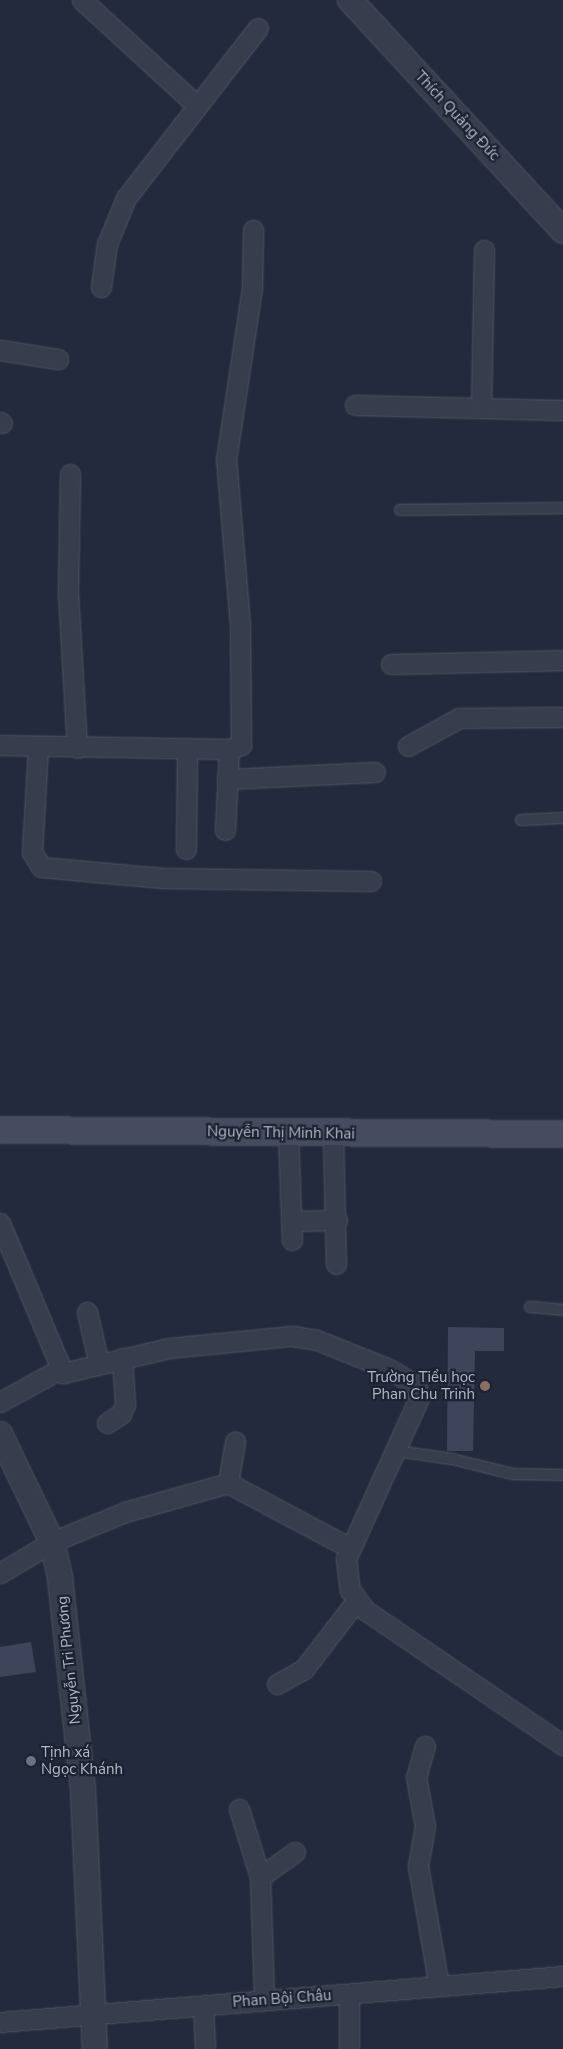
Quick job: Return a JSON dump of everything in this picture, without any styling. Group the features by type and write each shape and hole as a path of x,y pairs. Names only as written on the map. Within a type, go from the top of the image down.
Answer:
{"main road":[{"name":"Nguyễn Thị Minh Khai","path":"0,1130 332,1134 563,1134"}],"street":[{"path":"82,0 196,104"},
{"name":"Thích Quảng Đức","path":"350,0 563,231"},
{"path":"101,287 107,244 126,198 196,104 258,28"},
{"path":"0,745 38,748 229,749 241,745 243,733 240,625 226,460 252,289 253,230"},
{"path":"481,408 484,250"},
{"path":"0,350 58,359"},
{"path":"355,405 563,410"},
{"path":"70,474 68,593 78,748"},
{"path":"391,664 563,660"},
{"path":"408,746 459,718 563,717"},
{"path":"38,748 32,852 41,867 163,878 371,881"},
{"path":"186,849 187,748"},
{"path":"225,830 229,749"},
{"path":"227,779 375,772"},
{"path":"288,1133 293,1220 292,1240"},
{"path":"332,1134 337,1220 336,1264"},
{"path":"293,1220 337,1220"},
{"path":"0,1223 58,1370 63,1373 169,1348 279,1336 317,1340 389,1369 416,1385 419,1398 350,1548 346,1579 356,1601 414,1645 563,1745"},
{"path":"87,1312 100,1364"},
{"path":"107,1423 121,1414 125,1404 122,1358"},
{"path":"0,1402 58,1370"},
{"name":"Nguyễn Tri Phương","path":"0,1434 52,1542 65,1614 83,1789 96,2014 95,2049"},
{"path":"228,1483 235,1442"},
{"path":"0,1573 52,1542 125,1512 228,1483 350,1548"},
{"path":"277,1684 304,1669 356,1601"},
{"path":"425,1746 416,1777 426,1826 418,1866 439,1986"},
{"path":"240,1809 260,1877 264,1922 264,2000"},
{"path":"260,1877 295,1852"},
{"name":"Phan Bội Châu","path":"0,2022 563,1976"},
{"path":"349,1994 349,2049"},
{"path":"203,2006 205,2049"}],"lane":[{"path":"400,510 563,508"},
{"path":"521,820 563,818"},
{"path":"530,1308 563,1310"},
{"path":"396,1451 452,1459 514,1474 563,1476"}],"building":[{"path":"448,1327 504,1328 504,1351 475,1351 473,1451 447,1451"},
{"path":"31,1642 36,1672 0,1677 0,1647"}],"place":[{"name":"Trường Tiểu học Phan Chu Trinh","path":"485,1386"},
{"name":"Tịnh xá Ngọc Khánh","path":"31,1761"}]}
